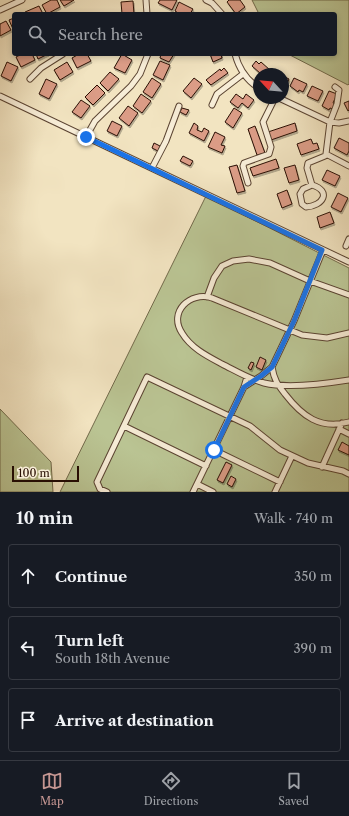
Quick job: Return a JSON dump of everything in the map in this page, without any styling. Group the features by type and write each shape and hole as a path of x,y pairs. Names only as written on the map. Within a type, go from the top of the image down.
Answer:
{"street":[{"path":"0,10 22,0"},
{"path":"146,0 147,12"},
{"path":"206,0 220,12"},
{"path":"30,79 41,68 61,56"},
{"path":"86,137 95,121 131,86 140,74 147,56"},
{"path":"236,56 243,74 253,84"},
{"path":"212,105 217,94 243,74"},
{"path":"312,185 307,165 326,154 330,122 337,104 339,90 335,87"},
{"path":"0,96 349,262"},
{"path":"289,103 330,122 339,123 349,121"},
{"path":"248,183 243,166 244,163 269,154 270,151 263,122 272,104"},
{"path":"152,168 166,140 179,106"},
{"path":"326,154 349,166"},
{"path":"312,185 320,188 323,192 323,198 318,204 306,207 302,204 300,194 303,189 312,185"},
{"path":"346,246 349,239"},
{"path":"244,387 272,367 290,330 322,250"},
{"path":"207,297 219,270 227,263 243,259 254,259 270,263 310,281 349,295"},
{"path":"349,333 328,338 302,335 207,297 192,298 184,304 178,318 181,332 188,341 201,352 255,380 278,385 316,384 349,380"},
{"path":"272,367 274,380 302,414 319,422 336,424 349,422"},
{"path":"194,492 244,387 247,376"},
{"path":"107,492 100,489 97,482 147,377 254,429 280,450 292,456 308,463 349,474"},
{"path":"322,467 342,423"},
{"path":"124,426 206,466"},
{"path":"339,429 349,434"},
{"path":"214,450 280,482"},
{"path":"275,492 292,456"},
{"path":"197,484 213,492"}],"green space":[{"path":"252,0 349,0 349,84 348,85 292,56 337,56 337,12 258,12"},
{"path":"206,196 349,268 349,492 60,492"},
{"path":"0,409 51,462 53,492 0,492"}],"building":[{"path":"51,0 57,0 60,7 51,12 46,12 42,5"},
{"path":"60,0 74,0 64,6"},
{"path":"160,0 177,0 172,10 158,3"},
{"path":"229,0 240,0 245,7 239,12 234,12 227,2"},
{"path":"133,1 134,12 122,12 121,2"},
{"path":"179,2 193,9 191,12 175,11"},
{"path":"39,6 42,12 25,12"},
{"path":"12,19 12,27 9,20"},
{"path":"6,21 11,30 0,36 0,24"},
{"path":"33,56 35,60 21,67 16,57"},
{"path":"37,56 44,56 38,59"},
{"path":"76,56 88,56 91,61 77,68 72,58"},
{"path":"121,56 125,56 132,60 125,73 114,68"},
{"path":"160,56 173,56 169,62 160,58"},
{"path":"211,56 222,56 222,58 213,62"},
{"path":"160,61 170,65 163,80 153,75"},
{"path":"256,61 259,64 261,62 268,68 254,68 252,66"},
{"path":"7,62 18,67 11,81 1,76"},
{"path":"67,62 73,72 60,80 54,70"},
{"path":"224,68 228,73 211,85 206,80 220,69 221,71"},
{"path":"110,72 119,79 108,91 100,83"},
{"path":"152,78 161,84 152,98 143,92"},
{"path":"194,78 202,84 191,98 183,91"},
{"path":"294,78 307,84 303,92 299,90 298,92 290,86"},
{"path":"46,79 57,84 49,99 39,94"},
{"path":"97,85 105,93 93,105 85,97"},
{"path":"312,86 323,91 318,101 307,96"},
{"path":"329,91 337,94 333,103 335,104 333,109 330,108 329,110 322,106"},
{"path":"141,94 151,101 142,113 133,106"},
{"path":"236,94 243,99 246,94 253,99 248,108 242,103 238,108 230,102"},
{"path":"81,100 90,106 81,118 72,112"},
{"path":"349,101 349,110 348,111 344,103"},
{"path":"128,106 138,113 129,126 119,118"},
{"path":"182,108 189,110 186,115 180,112"},
{"path":"234,108 242,113 233,128 225,122"},
{"path":"112,121 122,126 117,136 107,131"},
{"path":"194,123 198,126 197,130 202,132 204,128 209,131 204,141 189,133"},
{"path":"295,123 297,131 271,140 268,132"},
{"path":"255,126 265,153 257,155 248,129"},
{"path":"215,132 225,137 221,145 225,146 222,153 208,147"},
{"path":"339,138 349,143 349,151 347,155 334,148"},
{"path":"311,139 313,144 317,143 319,149 301,155 297,144"},
{"path":"154,143 160,146 158,151 152,148"},
{"path":"183,156 193,161 190,166 180,161"},
{"path":"276,159 279,168 253,176 250,168"},
{"path":"237,165 245,191 237,193 229,167"},
{"path":"295,165 299,180 289,183 284,168"},
{"path":"327,170 340,176 335,186 322,180"},
{"path":"287,190 292,204 282,208 277,194"},
{"path":"338,193 348,198 341,212 331,207"},
{"path":"330,212 334,223 320,228 317,217"},
{"path":"260,357 266,360 262,370 256,367"},
{"path":"251,362 254,363 251,370 248,368"},
{"path":"342,442 349,446 349,455 338,450"},
{"path":"226,462 232,465 223,483 217,480"},
{"path":"231,476 236,479 232,487 227,484"}],"route":[{"path":"86,137 322,250 294,321 272,367 266,373 244,387 214,450"}]}
